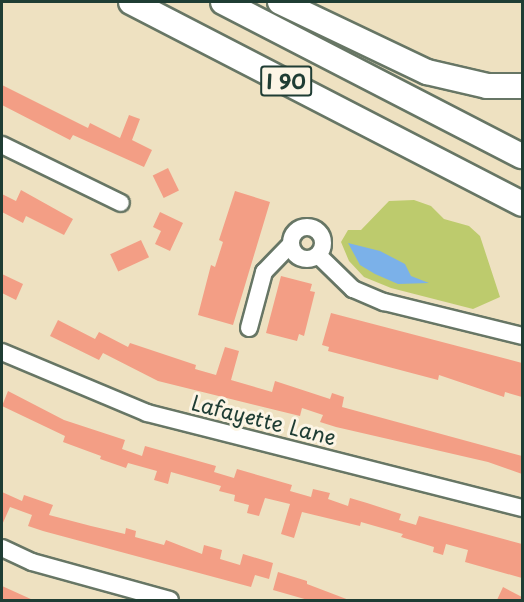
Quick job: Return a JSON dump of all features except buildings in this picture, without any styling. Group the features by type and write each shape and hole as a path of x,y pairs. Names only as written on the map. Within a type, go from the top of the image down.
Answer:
{"highway":[{"name":"I 90","path":"130,2 522,204"},
{"name":"I 90","path":"223,2 522,156"},
{"path":"280,2 427,72 477,84 522,86"}],"street":[{"path":"2,145 121,203"},
{"path":"249,328 264,272 291,244 298,230 315,229 323,241 318,255"},
{"path":"291,244 302,259 318,255"},
{"path":"318,255 353,289 384,302 522,336"},
{"name":"Lafayette Lane","path":"2,352 147,413 522,508"},
{"path":"2,548 32,562 170,600"}],"green space":[{"path":"414,200 431,206 444,219 469,226 480,236 500,297 473,309 391,288 364,277 349,261 341,242 348,230 361,230 389,201"}],"water":[{"path":"348,243 380,251 405,264 411,276 429,283 398,284 375,274 360,265"}]}
